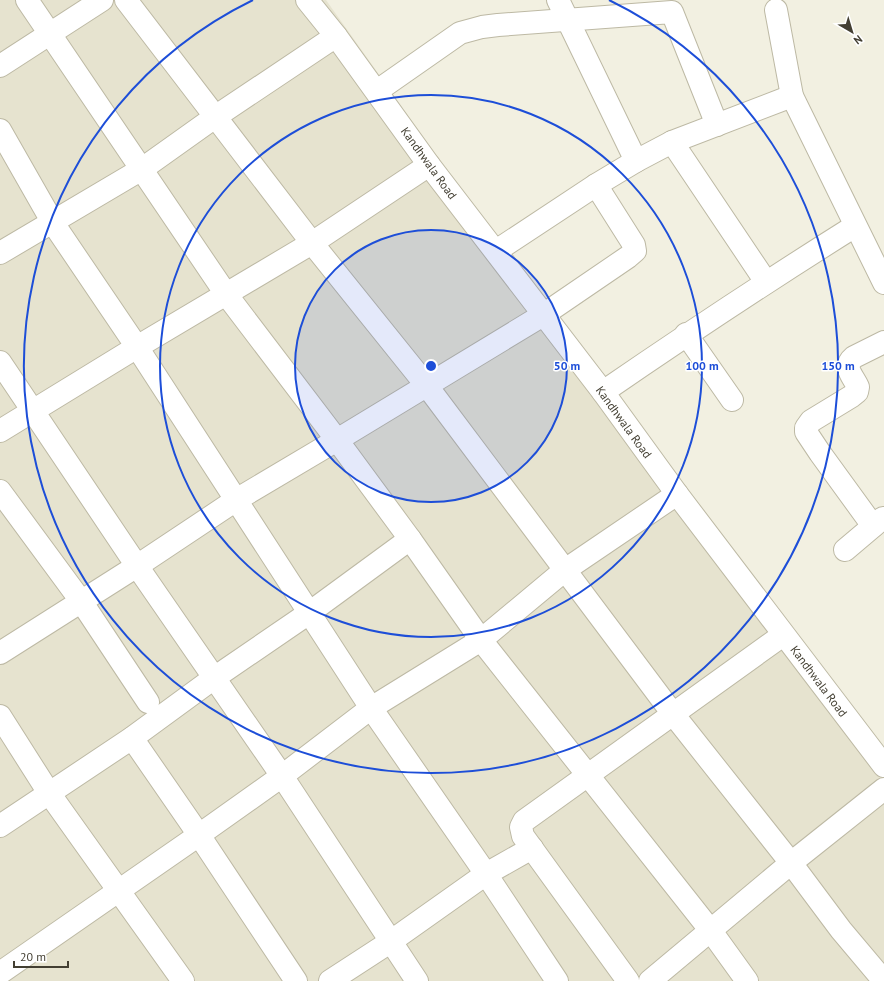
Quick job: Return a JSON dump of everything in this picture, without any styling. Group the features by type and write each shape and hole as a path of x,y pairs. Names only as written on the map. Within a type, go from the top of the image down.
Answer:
{"street":[{"path":"27,0 226,294 410,539 481,640 711,931 748,981"},
{"path":"0,66 102,0"},
{"path":"126,0 312,242 427,386 673,714 791,863 841,930 884,981"},
{"name":"Kandhwala Road","path":"307,0 336,36 429,165 603,392 677,494 783,635 884,766"},
{"path":"558,0 636,162"},
{"path":"377,92 460,33 482,27 567,20 669,6 717,125"},
{"path":"776,10 792,96 884,283"},
{"path":"0,253 54,223 142,170 215,117 336,36"},
{"path":"496,251 596,186 672,142 792,96"},
{"path":"0,130 54,223 137,347 371,708 486,874 556,981"},
{"path":"672,142 766,282"},
{"path":"0,431 312,242 429,165"},
{"path":"0,653 137,566 236,500 543,315 628,257 635,251 634,245 596,186"},
{"path":"603,392 686,334 855,226"},
{"path":"686,334 732,400"},
{"path":"845,550 878,522 820,454 806,432 806,428 811,421 857,392 858,387 848,365 854,357 884,342"},
{"path":"0,362 137,566 282,776 417,981"},
{"path":"0,490 80,601 148,702"},
{"path":"0,973 282,776 371,708 481,640 565,570 677,494"},
{"path":"0,826 132,738 214,678 309,613 410,539"},
{"path":"628,981 523,836 521,827 524,821 783,635"},
{"path":"0,716 49,793 119,891 176,978"},
{"path":"132,738 199,835 296,981"},
{"path":"650,981 791,863 884,789"},
{"path":"330,981 390,942 486,874 532,848"}],"shaded area":[{"path":"0,0 326,0 439,159 884,749 884,981 0,981"}]}
